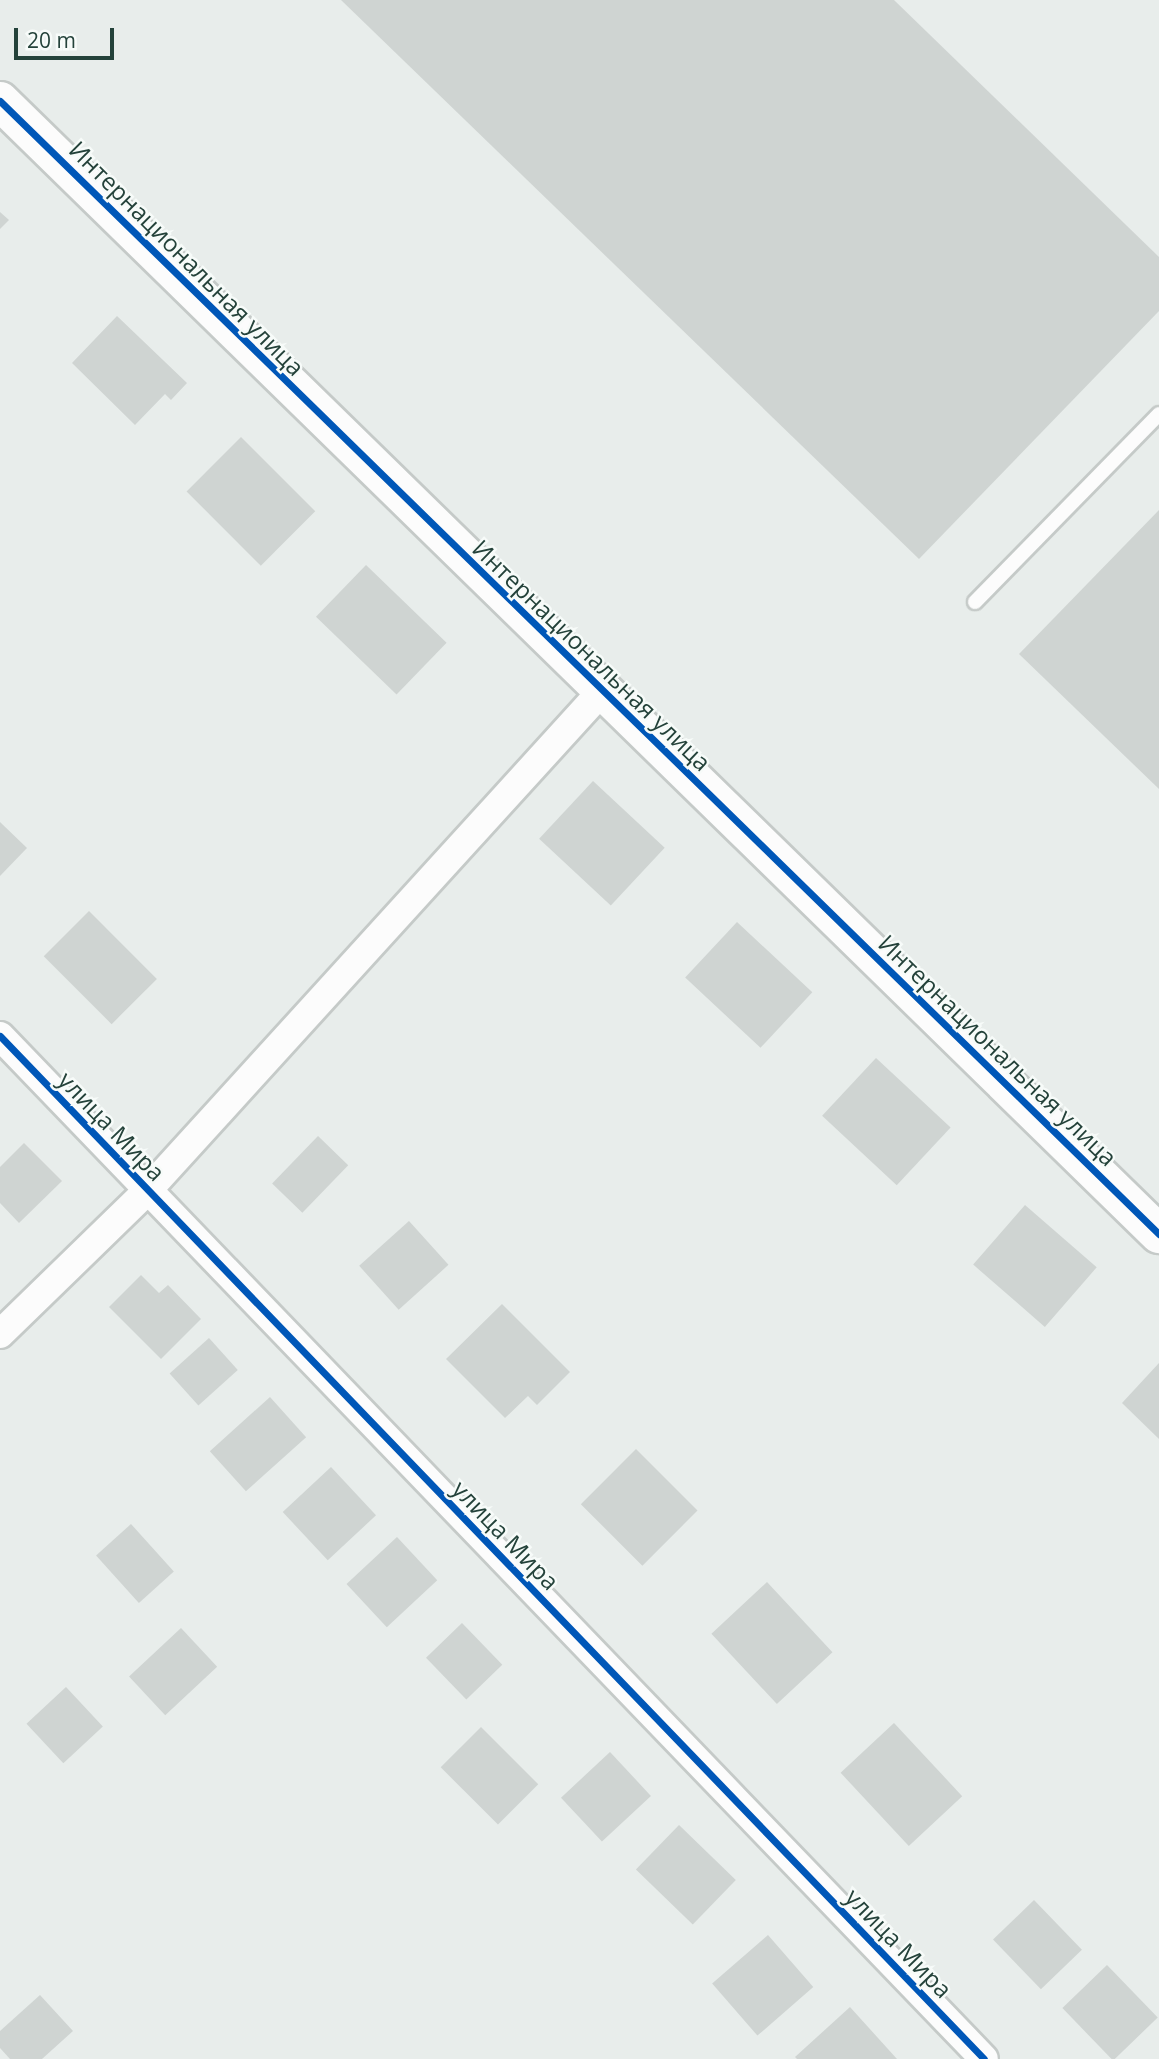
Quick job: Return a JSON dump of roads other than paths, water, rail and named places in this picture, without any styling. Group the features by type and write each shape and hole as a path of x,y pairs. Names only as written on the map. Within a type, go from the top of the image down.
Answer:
{"street":[{"name":"Интернациональная улица","path":"0,101 601,692 1159,1234"},
{"path":"0,1334 147,1191 601,692"},
{"name":"улица Мира","path":"0,1036 984,2059"}],"lane":[{"path":"975,602 1159,414"}]}
